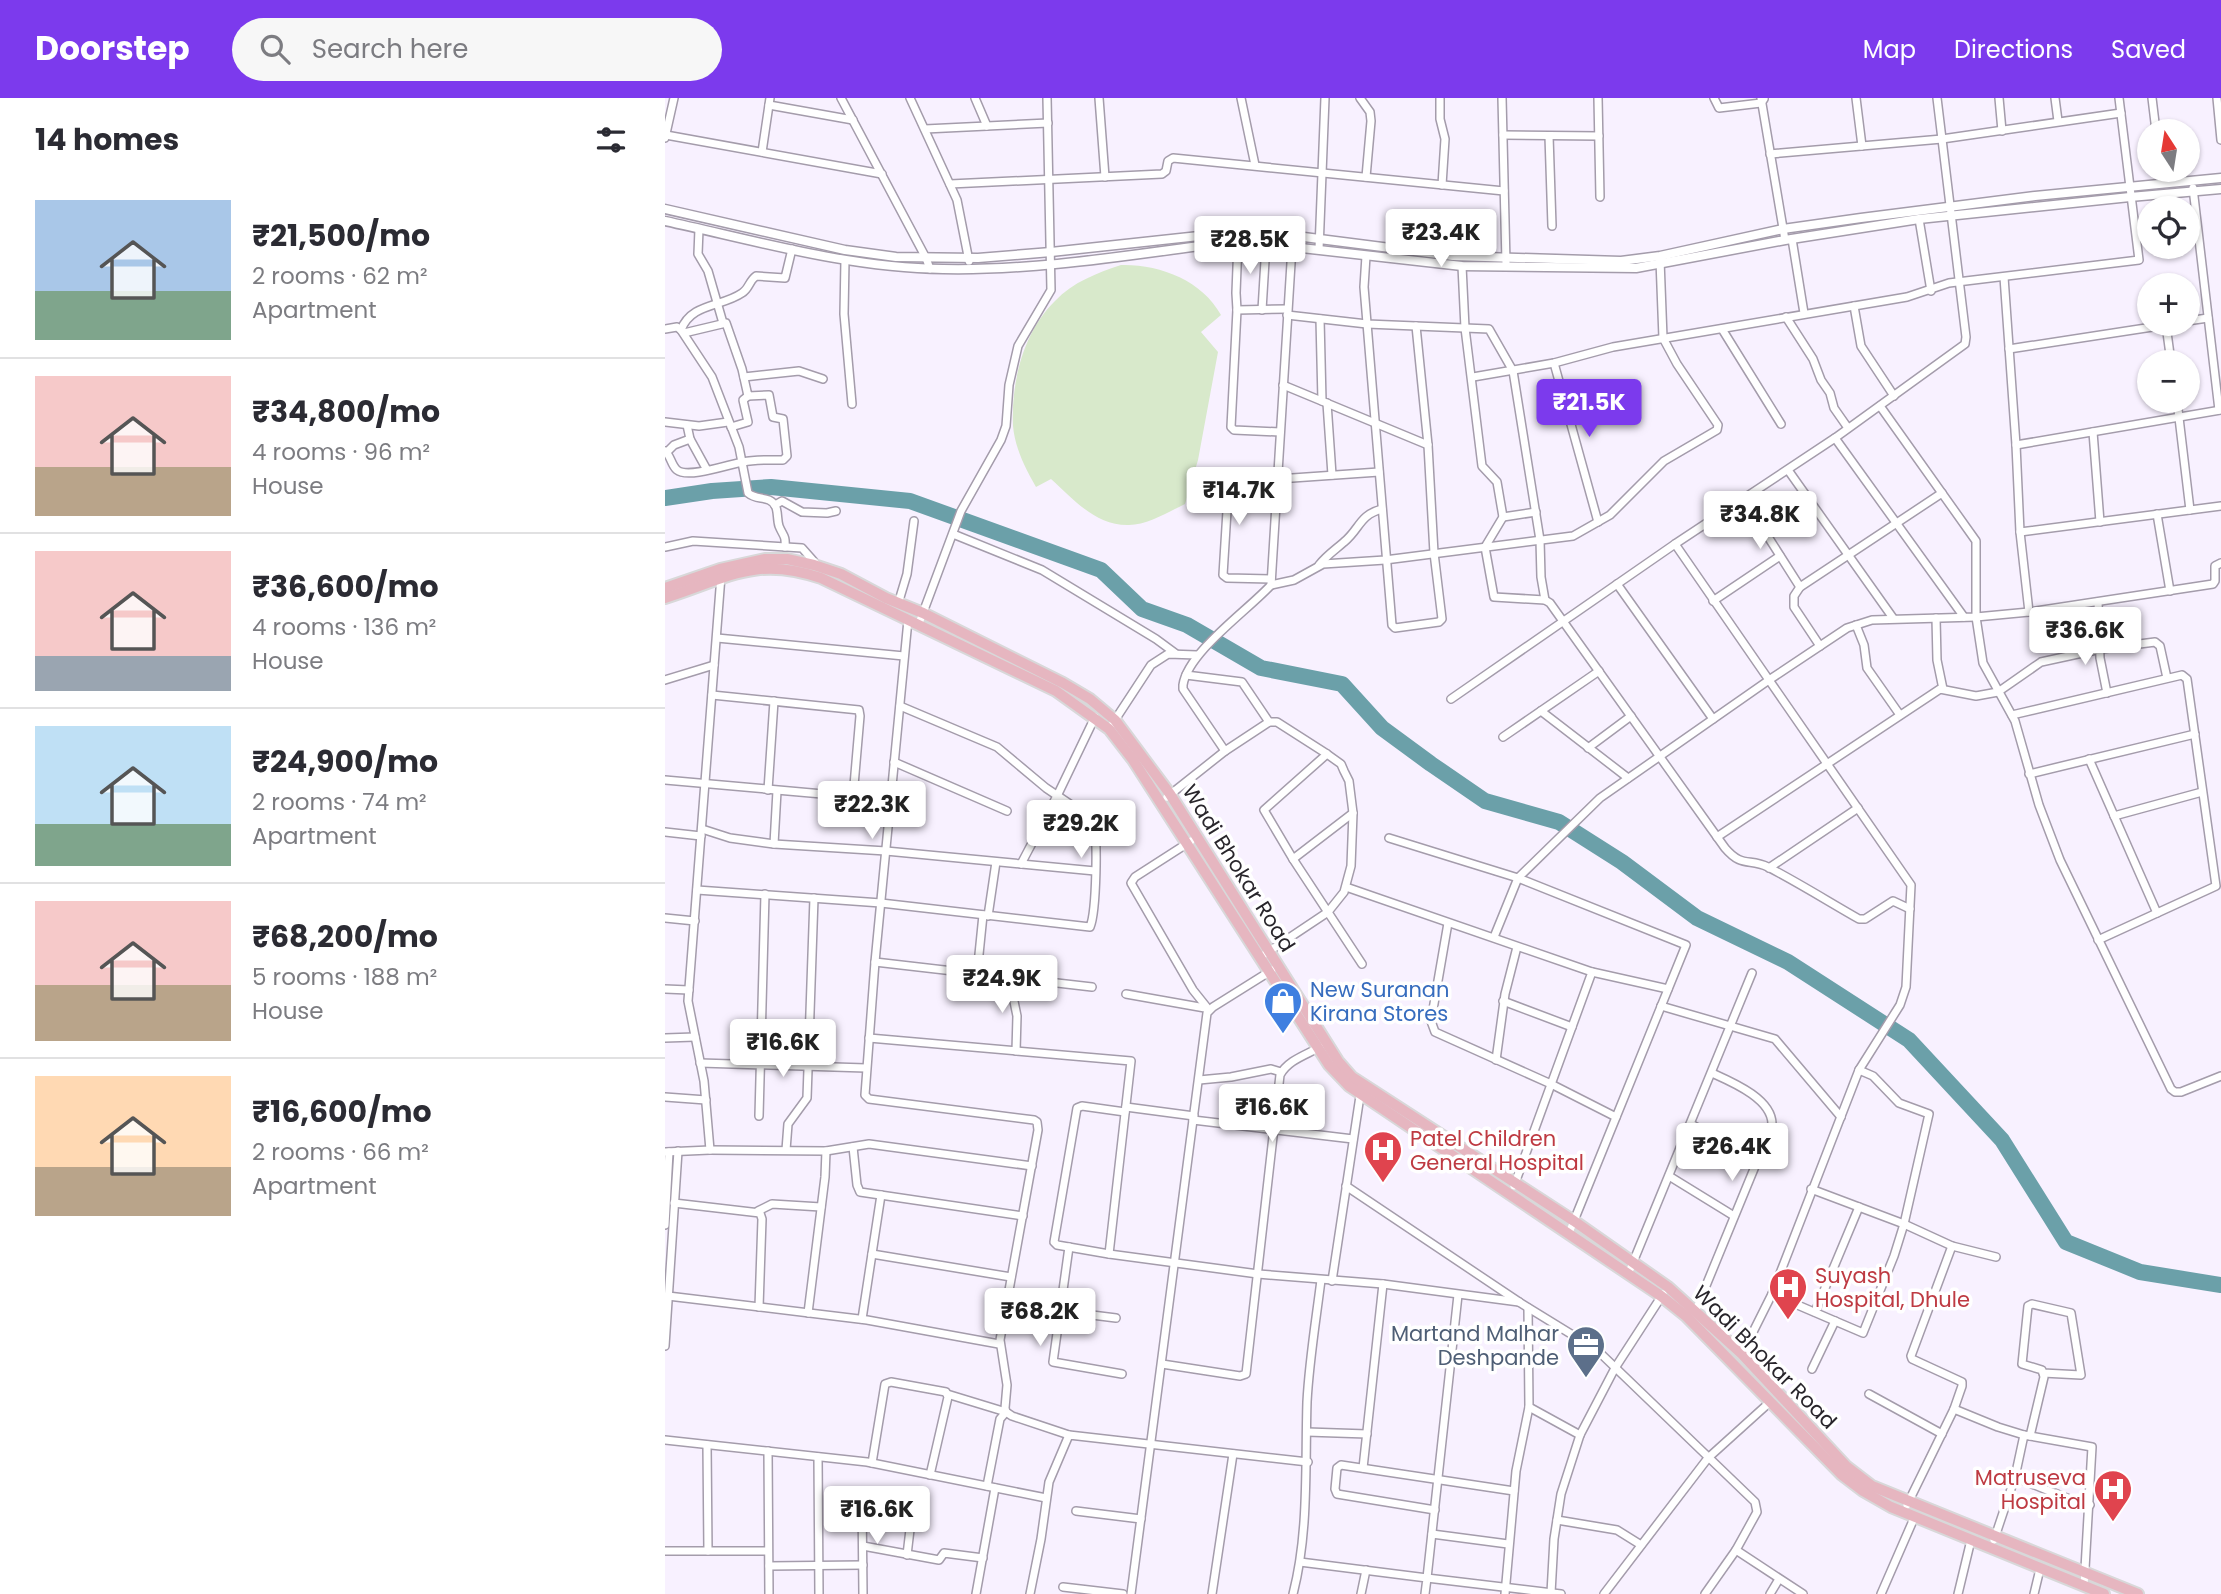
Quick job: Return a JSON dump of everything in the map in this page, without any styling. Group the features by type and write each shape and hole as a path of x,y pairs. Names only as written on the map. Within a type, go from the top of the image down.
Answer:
{"main road":[{"name":"Wadi Bhokar Road","path":"665,588 765,559 787,559 818,566 923,613 1090,699 1170,794 1193,840 1322,1045 1336,1075 1360,1096 1510,1195 1569,1233 1631,1267"},
{"name":"Wadi Bhokar Road","path":"665,598 721,573 782,568 821,578 1056,691 1095,717 1112,724 1161,802 1193,840"},
{"name":"Wadi Bhokar Road","path":"1322,1045 1346,1072 1360,1083 1574,1221 1631,1267 1696,1310 1742,1354 1846,1466 1873,1486 1909,1510 1996,1536 2138,1594"},
{"name":"Wadi Bhokar Road","path":"1665,1291 1686,1316 1842,1475 1863,1491 1992,1549 2104,1594"}],"street":[{"path":"674,98 665,137 882,173"},
{"path":"841,98 930,268"},
{"path":"910,98 950,184 960,213 969,269"},
{"path":"975,98 987,126"},
{"path":"976,1594 1000,1419 1006,1412 1007,1385 999,1344 1032,1166 1037,1122 866,1098 866,1068 904,656 913,623 923,613 961,511 1001,440 1006,426 1009,385 1019,346 1051,290 1047,98"},
{"path":"1099,98 1105,177"},
{"path":"1241,98 1255,165"},
{"path":"1319,249 1325,98"},
{"path":"1360,98 1370,112 1371,121 1366,177"},
{"path":"1440,98 1440,119 1445,145 1442,185"},
{"path":"1502,98 1506,263"},
{"path":"1598,98 1600,197"},
{"path":"1714,98 1719,108 1762,100 1783,229 1788,239 1804,313"},
{"path":"1856,98 1862,146"},
{"path":"1451,699 1675,544 1836,438 1965,344 1937,98"},
{"path":"1999,98 2002,131"},
{"path":"2055,98 2058,121"},
{"path":"1473,377 1554,363 1612,347 1907,297 1949,283 2139,260 2119,98"},
{"path":"2153,98 2156,119"},
{"path":"2217,98 2221,140"},
{"path":"762,152 770,102 853,120"},
{"path":"1770,154 1943,139 2120,113"},
{"path":"925,129 1048,123"},
{"path":"1503,135 1599,136"},
{"path":"1549,136 1552,226"},
{"path":"950,184 1050,181 1165,173 1168,161 1173,158 1504,191"},
{"path":"2200,180 2221,178"},
{"path":"665,209 865,253 926,258 1051,252 1236,232 1320,239 1506,263 1605,269 1919,219 1951,211 2129,186 2180,182"},
{"path":"2016,445 2220,410 2193,182"},
{"path":"1660,260 1783,229 1951,211 2221,189"},
{"path":"1919,219 1931,290"},
{"path":"665,221 845,260 930,268 1052,265 1238,242 1462,266 1506,263"},
{"path":"699,229 698,254 708,271 748,396"},
{"path":"1305,248 1306,238"},
{"path":"1238,242 1232,429 1280,432"},
{"path":"1262,310 1266,244"},
{"path":"1225,751 1183,689 1186,675 1199,654 1255,603 1271,582 1292,247"},
{"path":"683,332 688,316 744,292 756,276 785,278 792,249"},
{"path":"1366,256 1364,286 1385,560 1393,627 1439,622 1443,619 1434,553 1428,445 1416,326"},
{"path":"845,260 844,314 852,404"},
{"path":"1318,565 1385,560 1573,536 1610,515 1652,471 1719,428 1663,338 1660,260"},
{"path":"1462,266 1465,328 1482,466 1497,482 1503,517 1485,547 1494,597 1545,600 1550,603 1717,837 1736,859 1769,868 1859,919 1865,919 1893,901 1910,909"},
{"path":"2004,277 2020,532 2029,612"},
{"path":"1854,306 1861,346 1893,396"},
{"path":"1237,310 1287,312 1367,324 1489,329 1513,371 1540,540 1545,600"},
{"path":"1786,317 1813,359 1821,380 1830,393 1834,408 1848,428"},
{"path":"2200,319 2209,318"},
{"path":"1320,319 1332,475"},
{"path":"683,332 723,323"},
{"path":"665,329 677,327 683,332 712,377 743,462 748,494 772,501 775,505 779,527 785,535 785,547"},
{"path":"1722,329 1781,424"},
{"path":"2009,349 2137,329"},
{"path":"1554,363 1598,523"},
{"path":"744,377 799,371 823,379"},
{"path":"1283,385 1428,445"},
{"path":"665,422 699,426 748,422 743,400 748,396 770,396 773,417 783,419 787,456 783,460 743,462 707,470 677,470 666,451 689,439"},
{"path":"1880,406 1976,541 1976,617 1983,663 2017,727 2029,774 2060,860 2171,1090 2175,1093 2181,1092 2221,1076"},
{"path":"2178,413 2190,510"},
{"path":"687,425 689,439 707,470"},
{"path":"2093,432 2100,522"},
{"path":"1836,438 1964,617"},
{"path":"1788,470 1892,618"},
{"path":"1379,472 1278,479 1232,478 1228,481 1223,575 1227,579 1271,582 1294,580 1318,565 1331,551 1346,541 1368,513 1382,509"},
{"path":"1820,646 1794,607 1794,596 1800,587 1942,493"},
{"path":"1744,499 1800,587"},
{"path":"775,505 782,501 802,512 837,511"},
{"path":"2020,532 2221,506"},
{"path":"1503,517 1536,512"},
{"path":"2157,514 2169,591"},
{"path":"898,604 908,574 914,521"},
{"path":"953,534 1042,570 1175,653"},
{"path":"665,547 693,541 805,549 818,566"},
{"path":"1675,544 1911,883 1906,987 1900,1004 1859,1070 1772,1294 1742,1354"},
{"path":"1713,601 1780,556"},
{"path":"1494,937 1517,878 1583,813 1628,778 1769,680 1856,625 1892,618 1976,617 2029,612 2213,584 2215,566 2221,563"},
{"path":"710,1150 706,1100 688,1001 721,573"},
{"path":"1617,584 1713,719"},
{"path":"2098,602 2106,693"},
{"path":"1936,618 1937,660 1943,689"},
{"path":"1856,625 1864,645 1867,668 1900,715"},
{"path":"717,638 904,656"},
{"path":"1717,837 1937,690 1976,696 1998,692 2036,664 2101,649 2155,642 2160,646 2167,678"},
{"path":"1112,724 1151,665 1168,654 1199,654"},
{"path":"665,680 715,665"},
{"path":"1503,737 1599,671"},
{"path":"1186,675 1237,679 1242,682 1269,722"},
{"path":"2012,715 2167,678 2182,675 2187,679 2216,886 2098,940"},
{"path":"712,695 859,710 853,797"},
{"path":"768,790 774,701"},
{"path":"697,890 881,903 1090,927 1095,871 1094,822 1046,788 997,747 900,706"},
{"path":"1541,711 1628,778"},
{"path":"1588,748 1631,716"},
{"path":"1021,864 1095,717"},
{"path":"1161,802 1225,751 1269,722 1277,722 1341,764 1349,781 1353,813 1351,866 1346,887 1328,912 1264,954"},
{"path":"2029,774 2195,734"},
{"path":"1327,754 1264,810 1362,964"},
{"path":"2089,760 2157,913"},
{"path":"894,762 1007,811"},
{"path":"665,780 890,800"},
{"path":"775,844 777,791"},
{"path":"2114,816 2202,792"},
{"path":"1769,868 1858,808"},
{"path":"1293,859 1353,813"},
{"path":"665,832 701,833 775,844 885,851 1095,871"},
{"path":"1388,838 1517,878 1686,945 1569,1233"},
{"path":"1131,1594 1207,1009 1131,883 1135,877 1193,840"},
{"path":"977,974 996,862"},
{"path":"1346,887 1592,972 1668,989"},
{"path":"758,1116 765,894"},
{"path":"786,1150 787,1124 807,1098 814,898"},
{"path":"665,918 695,921"},
{"path":"1447,923 1432,1028 1435,1032 1551,1084 1616,1117"},
{"path":"1496,1060 1503,1001 1517,947"},
{"path":"875,962 1092,987"},
{"path":"1126,994 1207,1009 1274,969"},
{"path":"1510,1195 1592,972"},
{"path":"1631,1267 1752,973"},
{"path":"1009,978 1017,1016 1016,1051"},
{"path":"665,989 689,990"},
{"path":"1503,1001 1572,1027"},
{"path":"1661,1006 1775,1039 1841,1117"},
{"path":"665,1038 695,1037"},
{"path":"869,1038 1131,1061 1109,1254"},
{"path":"1162,1364 1240,1376 1246,1374 1272,1130 1281,1072 1291,1062 1322,1045"},
{"path":"700,1063 866,1068"},
{"path":"1199,1080 1272,1069 1281,1072"},
{"path":"1772,1294 1863,1333 1894,1256 1929,1114 1899,1103 1873,1076 1859,1070"},
{"path":"1696,1310 1772,1125 1771,1114 1751,1093 1712,1073"},
{"path":"1332,1281 1360,1096"},
{"path":"665,1097 706,1100"},
{"path":"1353,1139 1125,1109 1082,1106 1077,1108 1054,1242 1057,1245 1109,1254 1258,1274 1383,1284 1519,1302"},
{"path":"1691,1124 1757,1161"},
{"path":"671,1152 826,1151 869,1144 1032,1166"},
{"path":"853,1147 858,1189 864,1193 1023,1216"},
{"path":"808,1313 826,1151"},
{"path":"665,1346 668,1261 674,1203 671,1152"},
{"path":"665,1225 671,1152"},
{"path":"1669,1175 1734,1216"},
{"path":"1346,1186 1528,1308 1597,1350 1755,1502 1758,1512 1706,1594"},
{"path":"1811,1189 1904,1224 1952,1246 1996,1257"},
{"path":"862,1319 881,1195"},
{"path":"674,1203 758,1211 772,1204 821,1207"},
{"path":"1815,1312 1859,1207"},
{"path":"758,1211 762,1219 759,1307"},
{"path":"1881,1594 1909,1510 1962,1387 1962,1382 1912,1359 1911,1356 1952,1246"},
{"path":"1069,1247 1053,1363 1122,1374"},
{"path":"872,1254 1011,1277"},
{"path":"1293,1594 1300,1562 1308,1462 1308,1387 1321,1280"},
{"path":"1363,1468 1383,1284"},
{"path":"1551,1593 1561,1494 1580,1435 1615,1368 1665,1291"},
{"path":"1425,1594 1458,1295"},
{"path":"668,1296 862,1319 999,1344"},
{"path":"1992,1549 2044,1377 2042,1370 2025,1366 2021,1361 2028,1306 2032,1304 2071,1313 2082,1372 2078,1377 2043,1373"},
{"path":"1505,1590 1514,1491 1529,1407 1528,1308"},
{"path":"1060,1311 1116,1318"},
{"path":"1812,1369 1835,1321"},
{"path":"871,1463 885,1384 891,1382 947,1394 1069,1435 1308,1462"},
{"path":"930,1475 947,1394"},
{"path":"1869,1394 1942,1434"},
{"path":"1604,1594 1708,1458 1770,1402"},
{"path":"1529,1407 1580,1435"},
{"path":"1954,1409 2027,1436 2092,1447 2084,1586"},
{"path":"1307,1432 1367,1434"},
{"path":"1030,1594 1050,1477 1069,1435"},
{"path":"665,1440 871,1463 1047,1498"},
{"path":"707,1445 708,1551"},
{"path":"768,1451 769,1594"},
{"path":"1212,1594 1233,1454"},
{"path":"818,1457 819,1594"},
{"path":"1434,1510 1335,1492 1338,1466 1514,1491"},
{"path":"2015,1477 2089,1505"},
{"path":"862,1499 864,1594"},
{"path":"908,1555 913,1504"},
{"path":"1076,1511 1141,1519"},
{"path":"1557,1520 1618,1530 1641,1545"},
{"path":"1432,1534 1508,1544"},
{"path":"1958,1594 1971,1540"},
{"path":"863,1546 939,1560 944,1553 983,1558"},
{"path":"1736,1550 1803,1594"},
{"path":"665,1551 768,1551"},
{"path":"1300,1562 1505,1590 1561,1594"},
{"path":"769,1566 863,1565"},
{"path":"2034,1594 2040,1569"},
{"path":"1361,1594 1366,1570"},
{"path":"1770,1594 1779,1578"},
{"path":"1063,1587 1123,1594"}],"green space":[{"path":"1121,265 1150,267 1178,276 1203,292 1221,315 1201,332 1218,352 1198,460 1185,504 1150,520 1129,525 1106,521 1096,516 1051,479 1036,487 1021,458 1013,426 1014,393 1021,359 1044,314 1062,294 1077,283"}],"waterway":[{"path":"665,498 712,491 771,487 910,501 1101,570 1142,609 1187,625 1261,668 1342,684 1382,728 1485,801 1559,822 1622,862 1697,918 1788,962 1909,1040 2002,1140 2066,1242 2140,1272 2221,1285"}],"place":[{"name":"New Suranan Kirana Stores","path":"1283,1035"},
{"name":"Patel Children General Hospital","path":"1383,1184"},
{"name":"Suyash Hospital, Dhule","path":"1788,1321"},
{"name":"Martand Malhar Deshpande","path":"1586,1379"},
{"name":"Matruseva Hospital","path":"2113,1523"}]}
